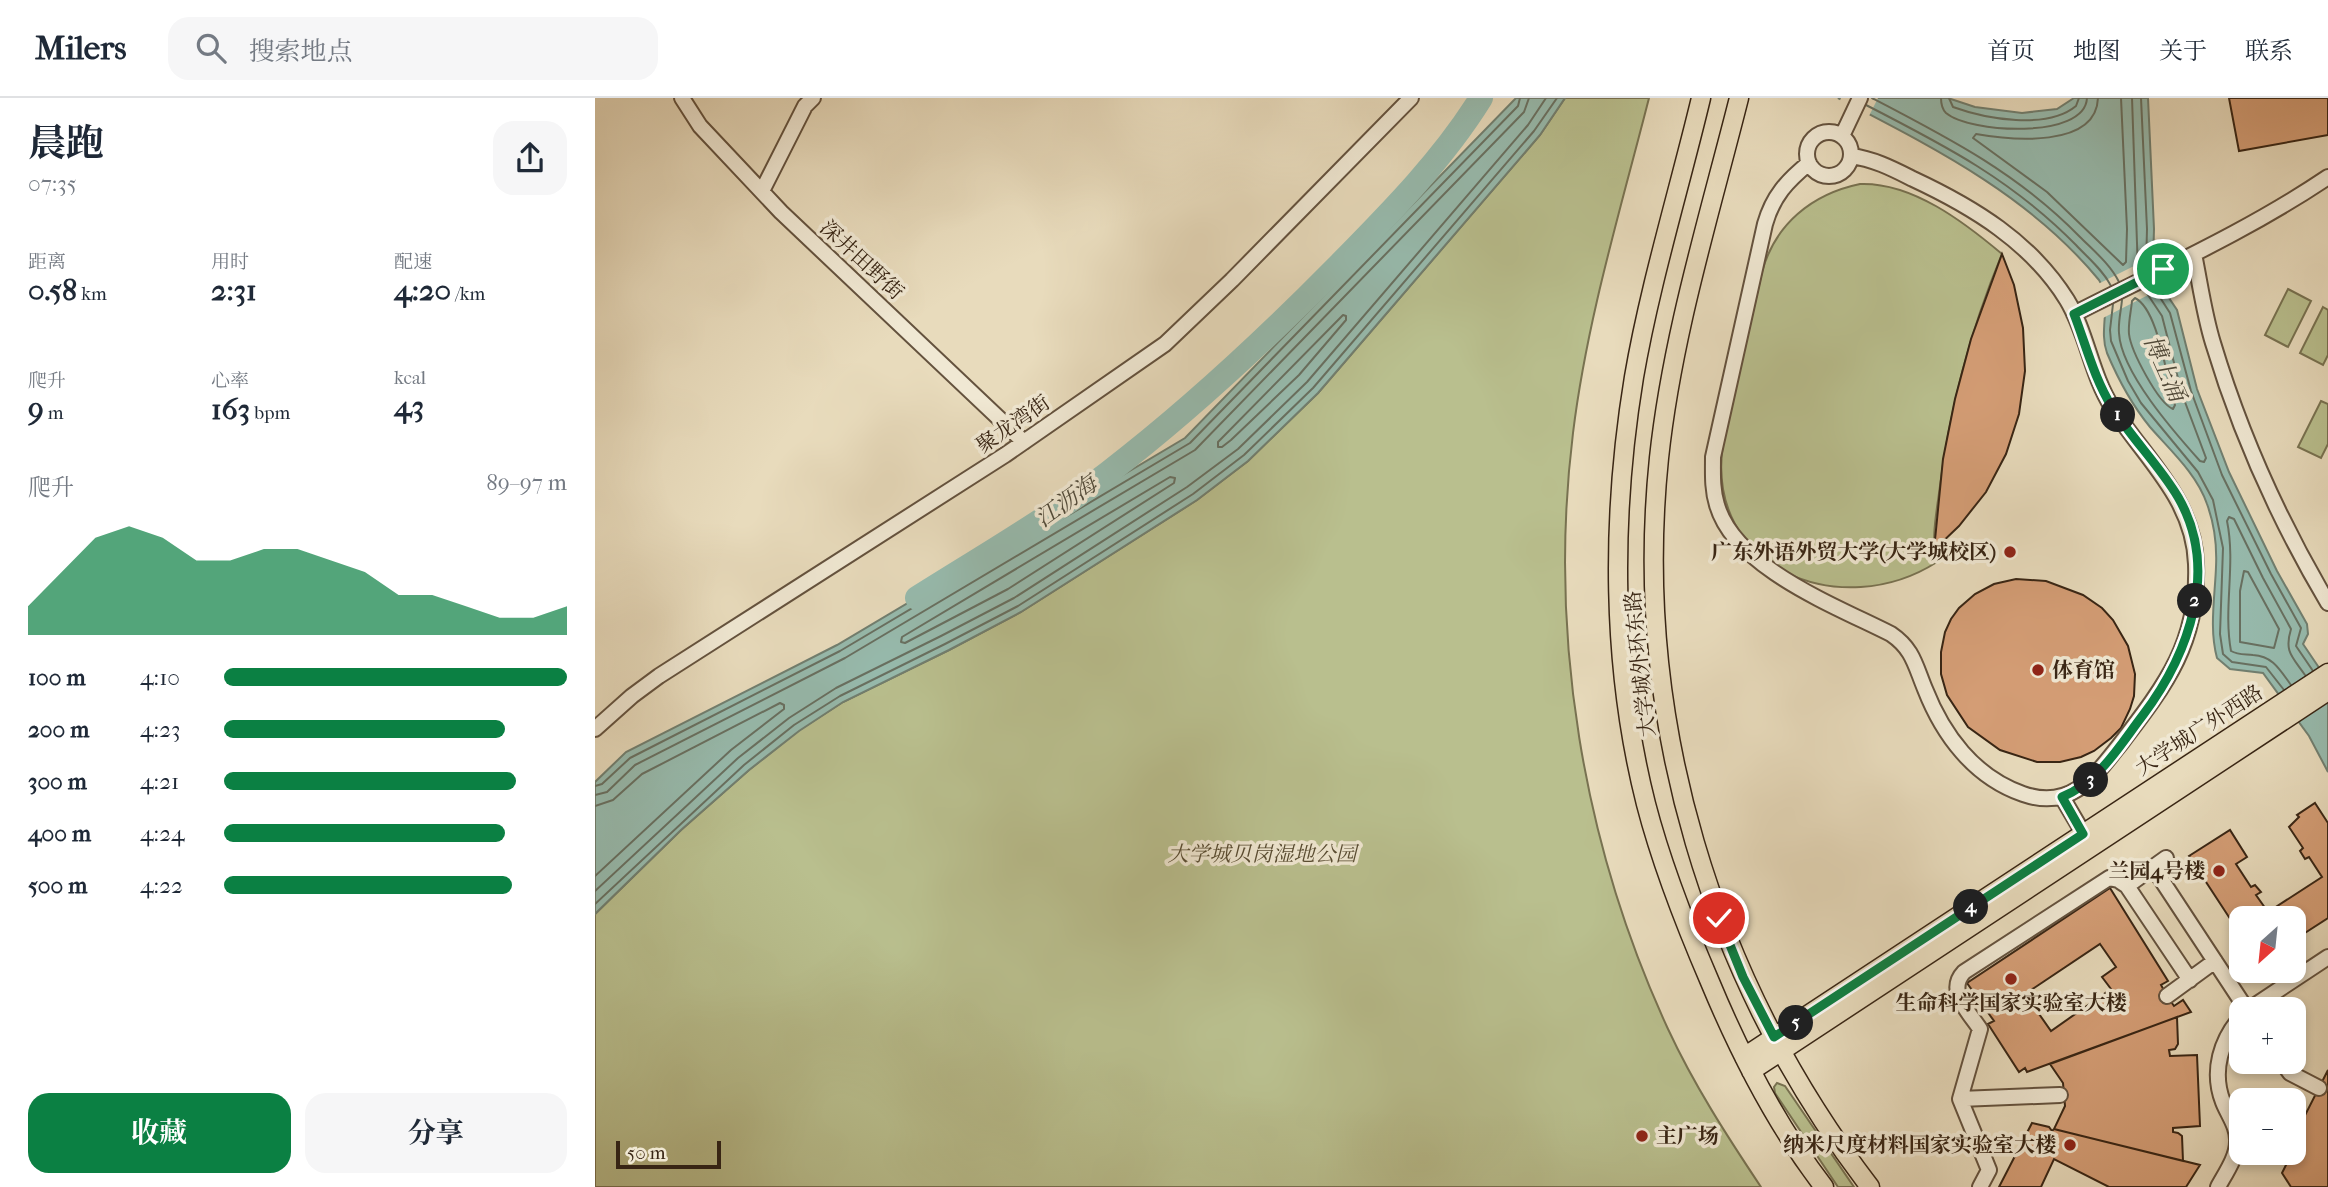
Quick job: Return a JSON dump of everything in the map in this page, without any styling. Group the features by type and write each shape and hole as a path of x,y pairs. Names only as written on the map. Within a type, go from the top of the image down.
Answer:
{"main road":[{"name":"大学城外环东路","path":"1701,98 1634,377 1620,503 1620,628 1636,755 1659,852 1678,908 1748,1064 1788,1135 1824,1187"},
{"name":"大学城外环东路","path":"1739,98 1672,370 1658,470 1654,584 1665,712 1688,821 1719,918 1743,977 1822,1120 1870,1187"},
{"name":"大学城广外西路","path":"2087,841 2328,673"},
{"name":"大学城广外西路","path":"1748,1064 2087,841 2328,691"}],"street":[{"name":"深井田野街","path":"682,98 700,126 762,191 1024,442"},
{"path":"762,191 805,106 813,98"},
{"name":"聚龙湾街","path":"595,729 659,676 798,586 904,522 1123,375 1178,333 1411,98"},
{"path":"1842,136 1860,98"},
{"path":"1827,132 1842,136 1848,142 1851,156 1849,166 1836,176 1821,174 1809,163 1808,148 1817,136 1827,132"},
{"path":"1809,163 1783,185 1772,202 1765,224 1713,457 1714,492 1722,519 1733,537 1767,569 1891,634 1905,644 1939,719 1956,746 1975,765 1998,782 2021,793 2045,799 2062,797 2083,785 2099,771 2165,682 2187,639 2195,607 2196,584 2195,547 2187,515 2172,489 2112,406 2094,371 2074,314 2044,270 1993,223 1947,194 1881,164 1851,156"},
{"path":"2074,314 2193,254 2298,197 2328,177"},
{"path":"2193,254 2212,340 2253,453 2278,510 2328,603"},
{"path":"2062,797 2087,841"},
{"path":"2127,886 2166,858"},
{"path":"2153,867 2239,997"},
{"path":"1980,1187 1989,1170 1960,1099 1980,1029 1957,994 1959,978 1964,972 2103,881 2113,878 2127,886 2190,980"},
{"path":"2268,997 2328,957"},
{"path":"2167,996 2215,961"},
{"path":"2218,1187 2238,1141 2235,1127 2220,1093 2219,1055 2229,1034"},
{"path":"2292,1074 2319,1088"},
{"path":"1960,1099 2060,1095"}],"green space":[{"name":"大学城贝岗湿地公园","path":"1565,98 1649,98 1596,306 1573,433 1566,509 1565,585 1579,738 1594,813 1614,887 1638,959 1689,1070 1761,1187 595,1187 595,914 681,830 798,731 843,702 1021,612 1197,500 1248,461 1318,393 1540,135"},
{"path":"1860,184 1879,185 1918,197 1954,217 2002,254 1980,312 1955,402 1935,519 1934,545 1937,562 1900,580 1861,587 1823,585 1787,573 1757,553 1735,524 1723,488 1723,444 1768,255 1776,239 1798,214 1826,195"},
{"path":"2288,289 2311,301 2288,347 2265,335"},
{"path":"2323,307 2328,310 2328,355 2323,365 2300,353"},
{"path":"2321,401 2328,404 2328,444 2321,458 2298,447"},
{"path":"1777,1083 1785,1086 1854,1187 1838,1187 1775,1093 1774,1087"}],"water":[{"path":"1516,98 1565,98 1540,135 1318,393 1248,461 1197,500 1021,612 843,702 799,731 749,770 681,830 595,914 595,782 626,752 837,645 1185,438"},
{"name":"博上涌","path":"1838,98 1948,98 1975,107 2022,113 2057,109 2074,98 2148,98 2153,264 2159,283 2177,310 2197,389 2229,472 2277,571 2307,624 2308,634 2303,644 2328,681 2328,772 2309,736 2263,673 2230,669 2217,658 2213,624 2216,551 2209,511 2197,483 2143,419 2116,372 2105,344 2105,297 2099,280 2072,250 2011,198 1944,155"}],"pier":[{"path":"1841,98 1878,98 1868,118 1839,103"},
{"path":"2156,255 2157,271 2166,286 2101,319 2103,296 2098,284"}],"building":[{"path":"2229,98 2328,98 2328,135 2239,151"},
{"path":"2002,254 2014,285 2023,328 2025,371 2019,414 2006,454 1986,492 1959,526 1934,550 1943,459 1955,399 1971,339"},
{"name":"体育馆","path":"2016,579 2046,581 2083,595 2102,608 2113,620 2128,646 2135,674 2134,696 2130,709 2121,728 2111,738 2081,757 2060,762 2037,762 2000,750 1968,727 1947,695 1941,674 1941,652 1951,619 1975,594 1994,584"},
{"name":"兰园4号楼","path":"2315,803 2328,823 2328,918 2307,932 2307,906 2277,906 2322,877 2309,857 2305,859 2300,851 2303,848 2289,827 2299,817 2297,815"},
{"name":"兰园4号楼","path":"2230,830 2247,857 2236,864 2251,887 2255,885 2261,892 2256,895 2264,906 2229,906 2229,917 2189,856"},
{"name":"生命科学国家实验室大楼","path":"2110,888 2168,981 2161,985 2167,996 2174,1006 2183,1000 2191,1012 2027,1072 2025,1068 2019,1072 1988,1024 1994,1021 1967,983","holes":["2100,944 2116,967 2102,977 2111,989 2051,1031 2025,994"]},
{"path":"2177,1017 2178,1044 2175,1049 2169,1050 2170,1056 2197,1055 2200,1126 2173,1128 2173,1132 2182,1136 2183,1161 2054,1129 2065,1106 2063,1083 2050,1064"},
{"path":"2328,1070 2328,1187 2291,1187 2282,1173 2286,1165 2306,1165 2306,1113"},
{"name":"纳米尺度材料国家实验室大楼","path":"2032,1123 2049,1127 2052,1131 2054,1129 2200,1165 2186,1187 2109,1187 2054,1159 2041,1187 1999,1187"}],"waterway":[{"name":"江沥海","path":"917,598 1085,490 1198,399 1282,321 1395,207 1449,144 1481,98"}],"place":[{"name":"广东外语外贸大学(大学城校区)","path":"2010,552"},
{"name":"体育馆","path":"2038,670"},
{"name":"兰园4号楼","path":"2219,871"},
{"name":"生命科学国家实验室大楼","path":"2011,979"},
{"name":"主广场","path":"1642,1136"},
{"name":"纳米尺度材料国家实验室大楼","path":"2070,1145"}],"route":[{"path":"1719,918 1743,977 1774,1037 2083,834 2062,797 2083,785 2099,771 2165,682 2181,653 2191,624 2195,607 2196,564 2193,533 2187,515 2167,481 2112,406 2094,371 2074,314 2163,269"}]}
